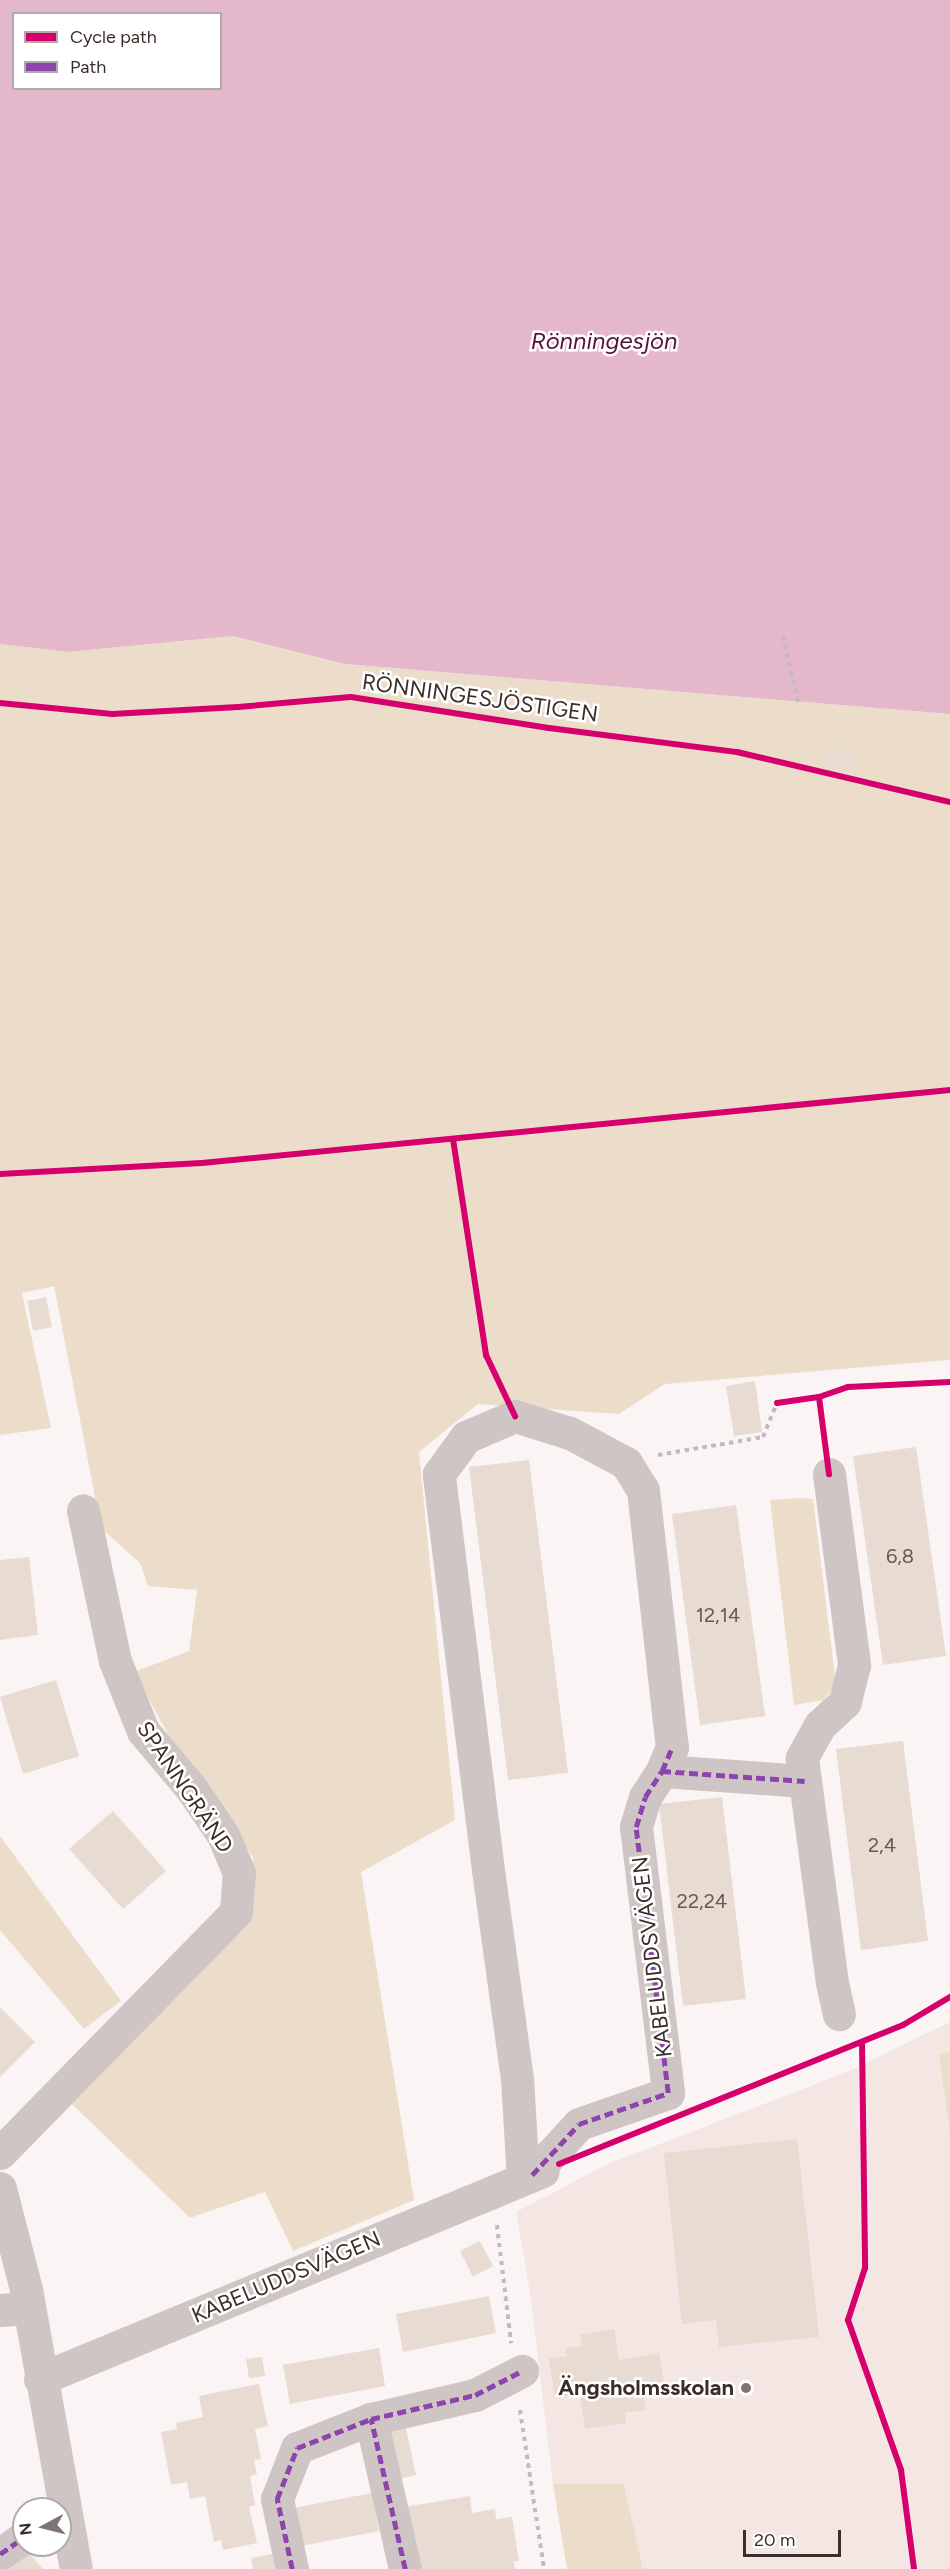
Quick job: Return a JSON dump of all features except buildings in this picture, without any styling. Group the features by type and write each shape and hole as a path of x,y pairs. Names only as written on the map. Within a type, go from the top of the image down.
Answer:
{"street":[{"path":"538,2173 517,2079 488,1870 439,1474 466,1437 515,1416 570,1433 626,1463 643,1490 667,1759 805,1781"},
{"path":"829,1474 854,1665 845,1702 820,1725 802,1758 832,1982 839,2014"},
{"name":"SPANNGRÄND","path":"0,2153 236,1912 239,1873 223,1835 191,1788 143,1731 115,1661 83,1510"},
{"name":"KABELUDDSVÄGEN","path":"40,2379 538,2173 579,2124 668,2093 636,1827 645,1797 667,1759"},
{"path":"0,2188 14,2309 40,2379 61,2497"},
{"path":"292,2569 277,2499 297,2448 371,2419 475,2395 518,2373"},
{"path":"371,2419 405,2569"},
{"path":"72,2551 76,2569"}],"path":[{"path":"783,636 798,702"},
{"path":"626,1463 687,1448 763,1437 777,1403 788,1401"},
{"path":"489,2193 496,2219 544,2569"}],"shaded area":[{"path":"233,636 345,664 950,714 950,1360 665,1384 619,1414 478,1404 419,1452 455,1820 361,1872 414,2200 293,2251 265,2192 190,2218 72,2104 221,1951 243,1922 250,1891 253,1857 180,1756 134,1672 189,1651 197,1590 148,1586 140,1563 101,1528 54,1286 22,1293 51,1428 0,1435 0,644 68,652"},
{"path":"813,1499 836,1684 824,1700 794,1705 770,1500"},
{"path":"0,1836 121,2001 84,2029 0,1930"},
{"name":"Ängsholmsskolan","path":"950,2022 950,2569 643,2569 624,2484 553,2484 530,2292 516,2212 608,2164 847,2072"},
{"path":"950,2052 950,2133 939,2054"},
{"path":"553,2484 624,2484 643,2569 567,2569"}],"water":[{"name":"Rönningesjön","path":"0,0 950,0 950,714 345,664 233,636 68,652 0,644"}],"marked path":[{"path":"532,2175 579,2124 668,2093 636,1827 645,1797 662,1771 672,1747"},
{"path":"662,1771 805,1781"},
{"path":"405,2569 371,2419 475,2395 522,2371"},
{"path":"292,2569 277,2499 297,2448 371,2419"},
{"path":"0,2554 12,2546"}],"cycle path":[{"name":"RÖNNINGESJÖSTIGEN","path":"0,703 112,714 238,707 351,697 549,728 737,752 950,802"},
{"path":"0,1174 202,1163 950,1090"},
{"path":"453,1139 486,1355 515,1416"},
{"path":"777,1403 819,1397 848,1387 950,1382"},
{"path":"819,1397 829,1474"},
{"path":"559,2164 903,2025 950,1997"},
{"path":"862,2042 865,2268 848,2320 901,2470 914,2569"}],"place":[{"name":"Ängsholmsskolan","path":"746,2388"}]}
